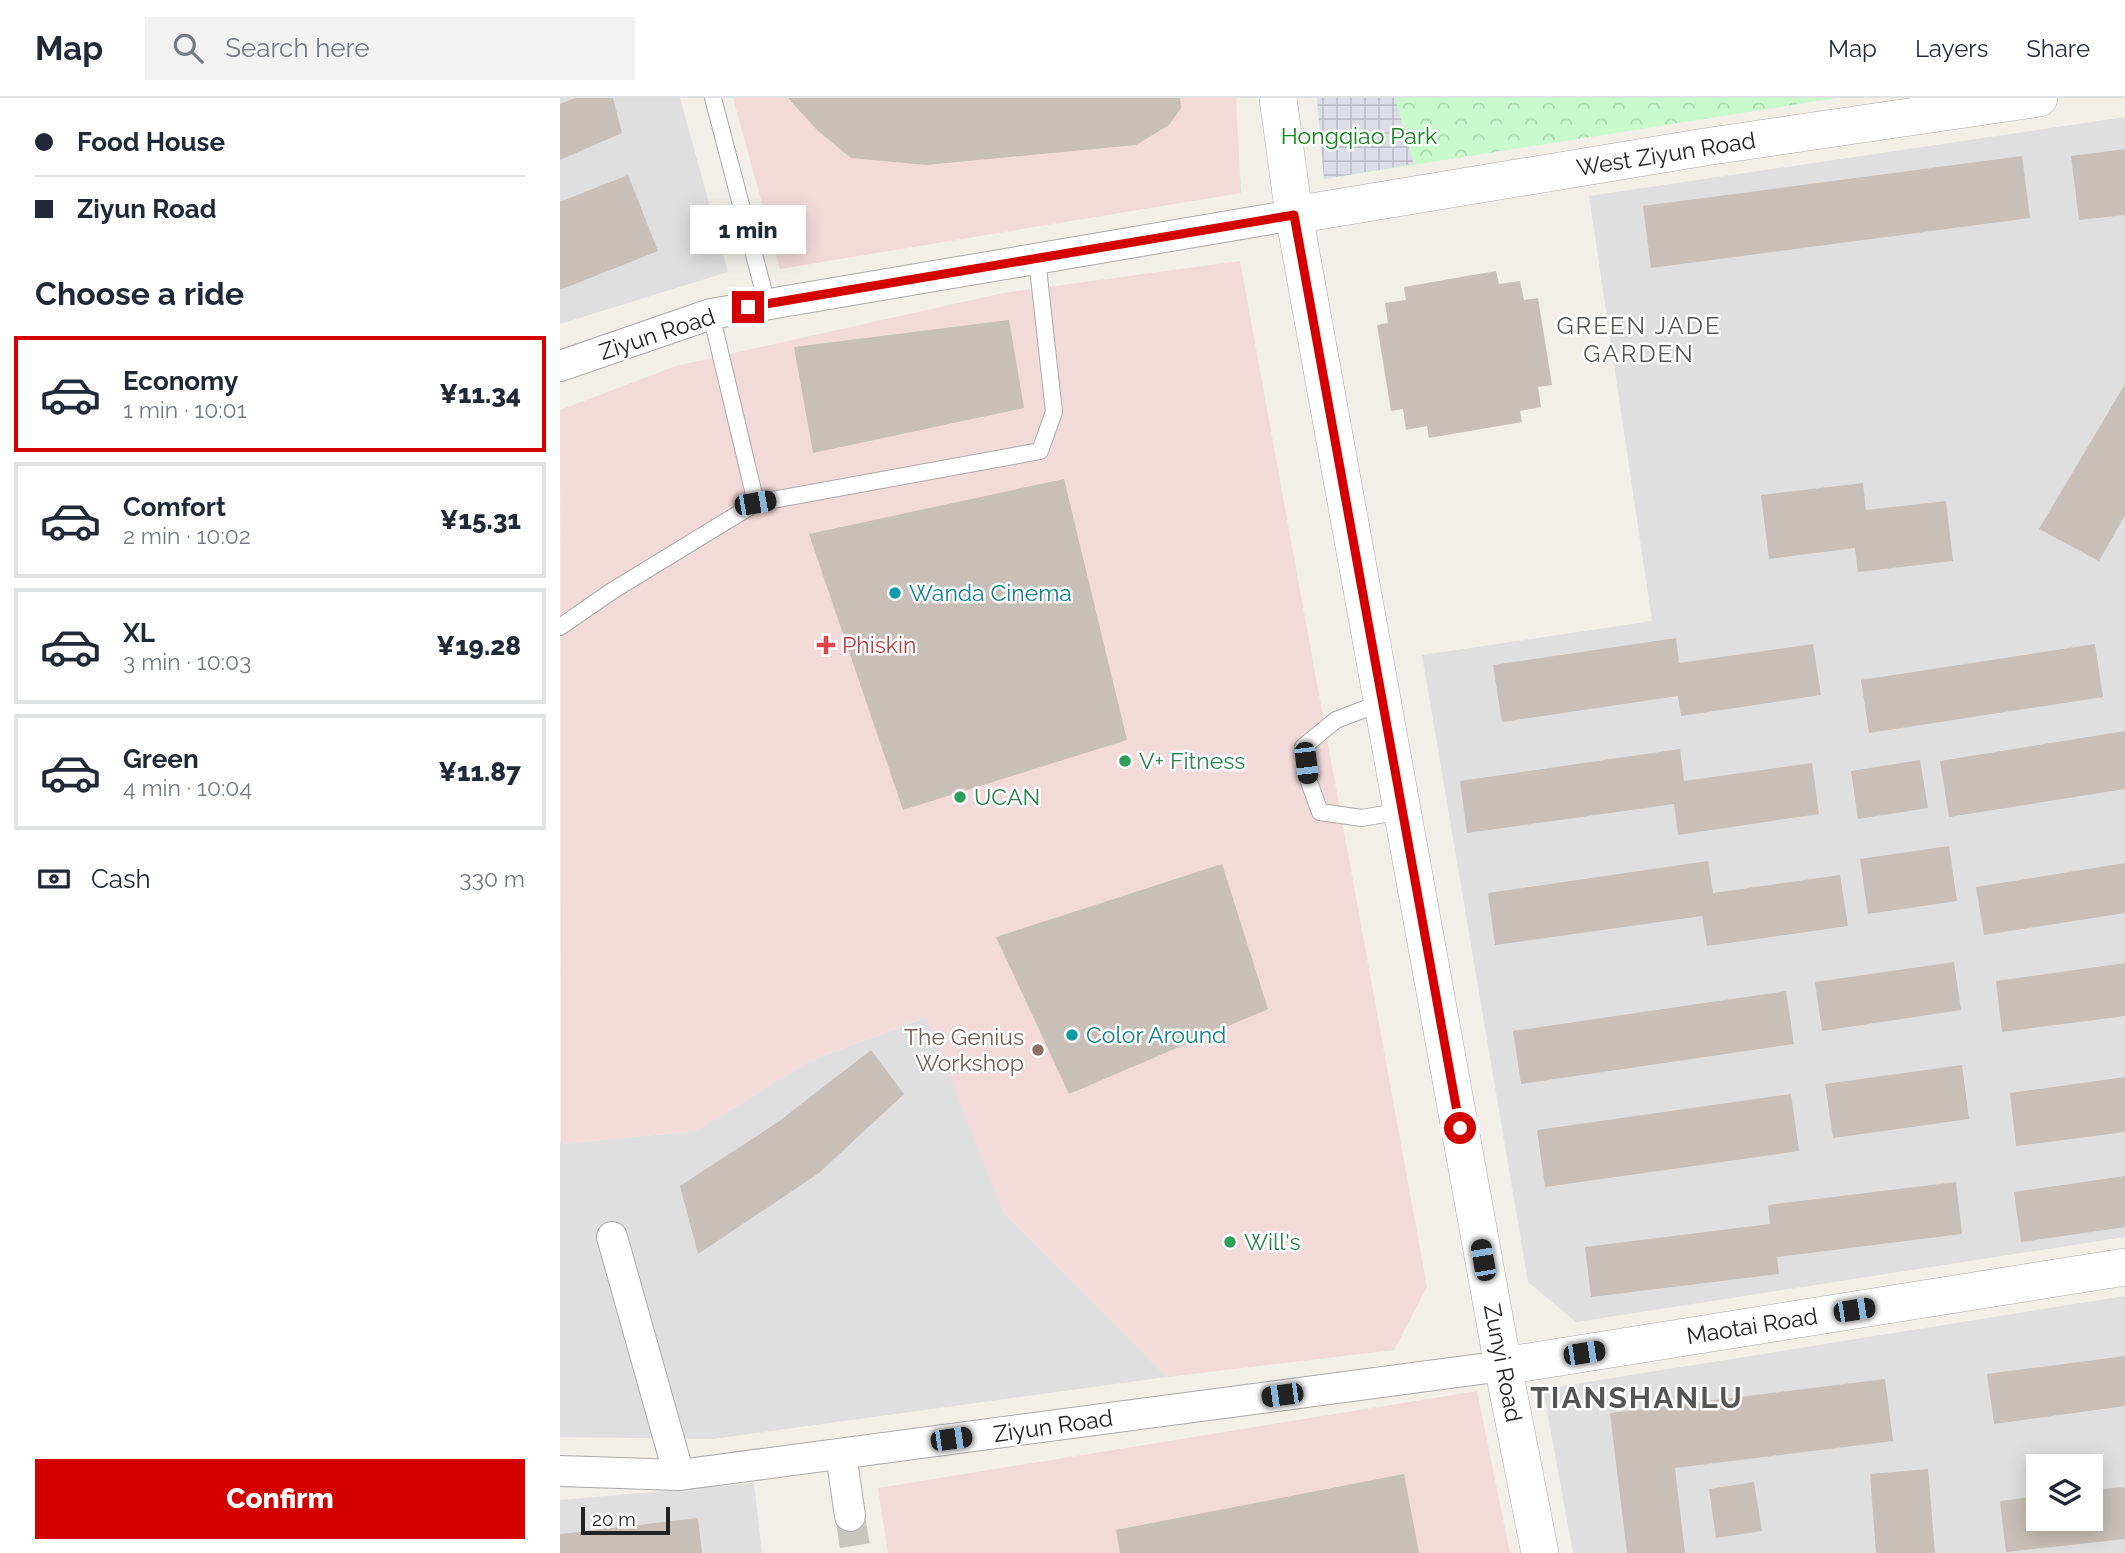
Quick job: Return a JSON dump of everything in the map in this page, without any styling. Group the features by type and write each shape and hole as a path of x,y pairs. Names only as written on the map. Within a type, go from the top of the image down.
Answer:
{"street":[{"name":"Zunyi Road","path":"1278,98 1294,215 1503,1366 1540,1553"},
{"name":"West Ziyun Road","path":"1294,215 1705,146 2039,98"},
{"name":"Ziyun Road","path":"560,366 711,314 1294,215"},
{"path":"612,1237 679,1475"},
{"name":"Maotai Road","path":"1503,1366 2125,1267"},
{"name":"Ziyun Road","path":"560,1471 679,1475 1503,1366"},
{"path":"841,1454 850,1516"}],"lane":[{"path":"713,98 749,227 767,304"},
{"path":"560,627 612,591 755,503 1040,451 1054,412 1037,259"},
{"path":"711,314 755,503"},
{"path":"1383,702 1336,720 1303,747 1308,779 1320,812 1362,818 1402,811"}],"shaded area":[{"path":"560,98 680,98 728,272 560,324"},
{"path":"733,98 1236,98 1241,193 780,269"},
{"path":"1317,98 1395,98 1414,164 1324,179"},
{"path":"2125,117 2125,1237 1576,1322 1528,1282 1422,655 1652,621 1589,196"},
{"path":"1240,261 1427,1287 1394,1350 1167,1377 1004,1213 926,1017 809,1061 696,1131 561,1144 560,410 676,366 1003,293"},
{"path":"927,1017 1004,1213 1167,1377 713,1439 560,1437 560,1143 696,1131 809,1061"},
{"path":"2125,1296 2125,1553 1573,1553 1543,1389"},
{"path":"1477,1391 1510,1553 888,1553 878,1488"},
{"path":"754,1483 762,1553 560,1553 560,1500"}],"green space":[{"name":"Hongqiao Park","path":"1317,98 1837,98 1324,179"}],"building":[{"path":"575,98 613,98 622,133 560,160 560,104"},
{"path":"788,98 1180,98 1181,108 1169,125 1136,145 926,165 851,158 817,130"},
{"path":"2125,149 2125,215 2079,220 2071,156"},
{"path":"2022,156 2030,218 1651,268 1643,206"},
{"path":"628,175 658,251 560,290 560,202"},
{"path":"1496,271 1499,284 1520,281 1524,300 1538,298 1552,385 1538,387 1541,407 1520,411 1522,422 1429,438 1427,426 1406,430 1403,409 1391,411 1377,325 1388,323 1385,303 1406,300 1404,287"},
{"path":"1009,320 1024,408 813,453 794,347"},
{"path":"2125,384 2125,515 2099,561 2039,529"},
{"path":"1064,479 1127,740 903,810 809,534"},
{"path":"1863,483 1866,510 1946,501 1953,561 1858,572 1855,548 1769,559 1761,495"},
{"path":"1676,638 1679,663 1813,644 1821,695 1681,716 1678,696 1502,722 1493,665"},
{"path":"2095,644 2103,697 1869,733 1861,680"},
{"path":"2125,731 2125,789 1949,817 1940,761"},
{"path":"1680,749 1684,781 1812,763 1819,814 1678,835 1674,804 1467,833 1460,781"},
{"path":"1920,760 1928,808 1858,819 1851,771"},
{"path":"1949,846 1957,901 1868,914 1860,859"},
{"path":"1708,861 1713,893 1840,875 1848,926 1707,946 1702,916 1495,945 1488,893"},
{"path":"2125,863 2125,913 1984,935 1976,887"},
{"path":"1222,864 1268,1009 1069,1094 996,937"},
{"path":"1954,962 1961,1010 1822,1031 1815,982"},
{"path":"2125,963 2125,1016 2002,1032 1996,981"},
{"path":"1786,991 1794,1044 1521,1084 1513,1031"},
{"path":"871,1050 904,1094 819,1173 698,1254 680,1186 778,1122"},
{"path":"1962,1065 1969,1119 1833,1138 1825,1084"},
{"path":"2125,1077 2125,1132 2016,1146 2010,1093"},
{"path":"1791,1094 1799,1151 1545,1187 1537,1130"},
{"path":"2125,1176 2125,1227 2021,1242 2014,1192"},
{"path":"1956,1182 1962,1234 1777,1257 1779,1274 1591,1297 1585,1247 1770,1224 1768,1205"},
{"path":"2125,1356 2125,1406 1994,1424 1987,1374"},
{"path":"1885,1379 1893,1441 1675,1468 1685,1553 1627,1553 1610,1413"},
{"path":"1928,1469 1935,1553 1876,1553 1870,1474"},
{"path":"1404,1474 1419,1553 1120,1553 1116,1530"},
{"path":"1754,1482 1762,1531 1716,1538 1709,1489"},
{"path":"2125,1487 2125,1539 2006,1552 2000,1501 2026,1498 2026,1531 2103,1531 2103,1489"},
{"path":"698,1518 702,1553 560,1553 560,1534"}],"tunnel":[{"path":"850,1516 856,1553"}],"place":[{"name":"Wanda Cinema","path":"895,593"},
{"name":"Phiskin","path":"826,645"},
{"name":"V+ Fitness","path":"1125,761"},
{"name":"UCAN","path":"960,797"},
{"name":"Color Around","path":"1072,1035"},
{"name":"The Genius Workshop","path":"1038,1050"},
{"name":"Will's","path":"1230,1242"}],"district":[{"name":"GREEN JADE GARDEN","path":"1639,340"},
{"name":"TIANSHANLU","path":"1637,1398"}],"route":[{"path":"748,307 1294,215 1460,1128"}]}
